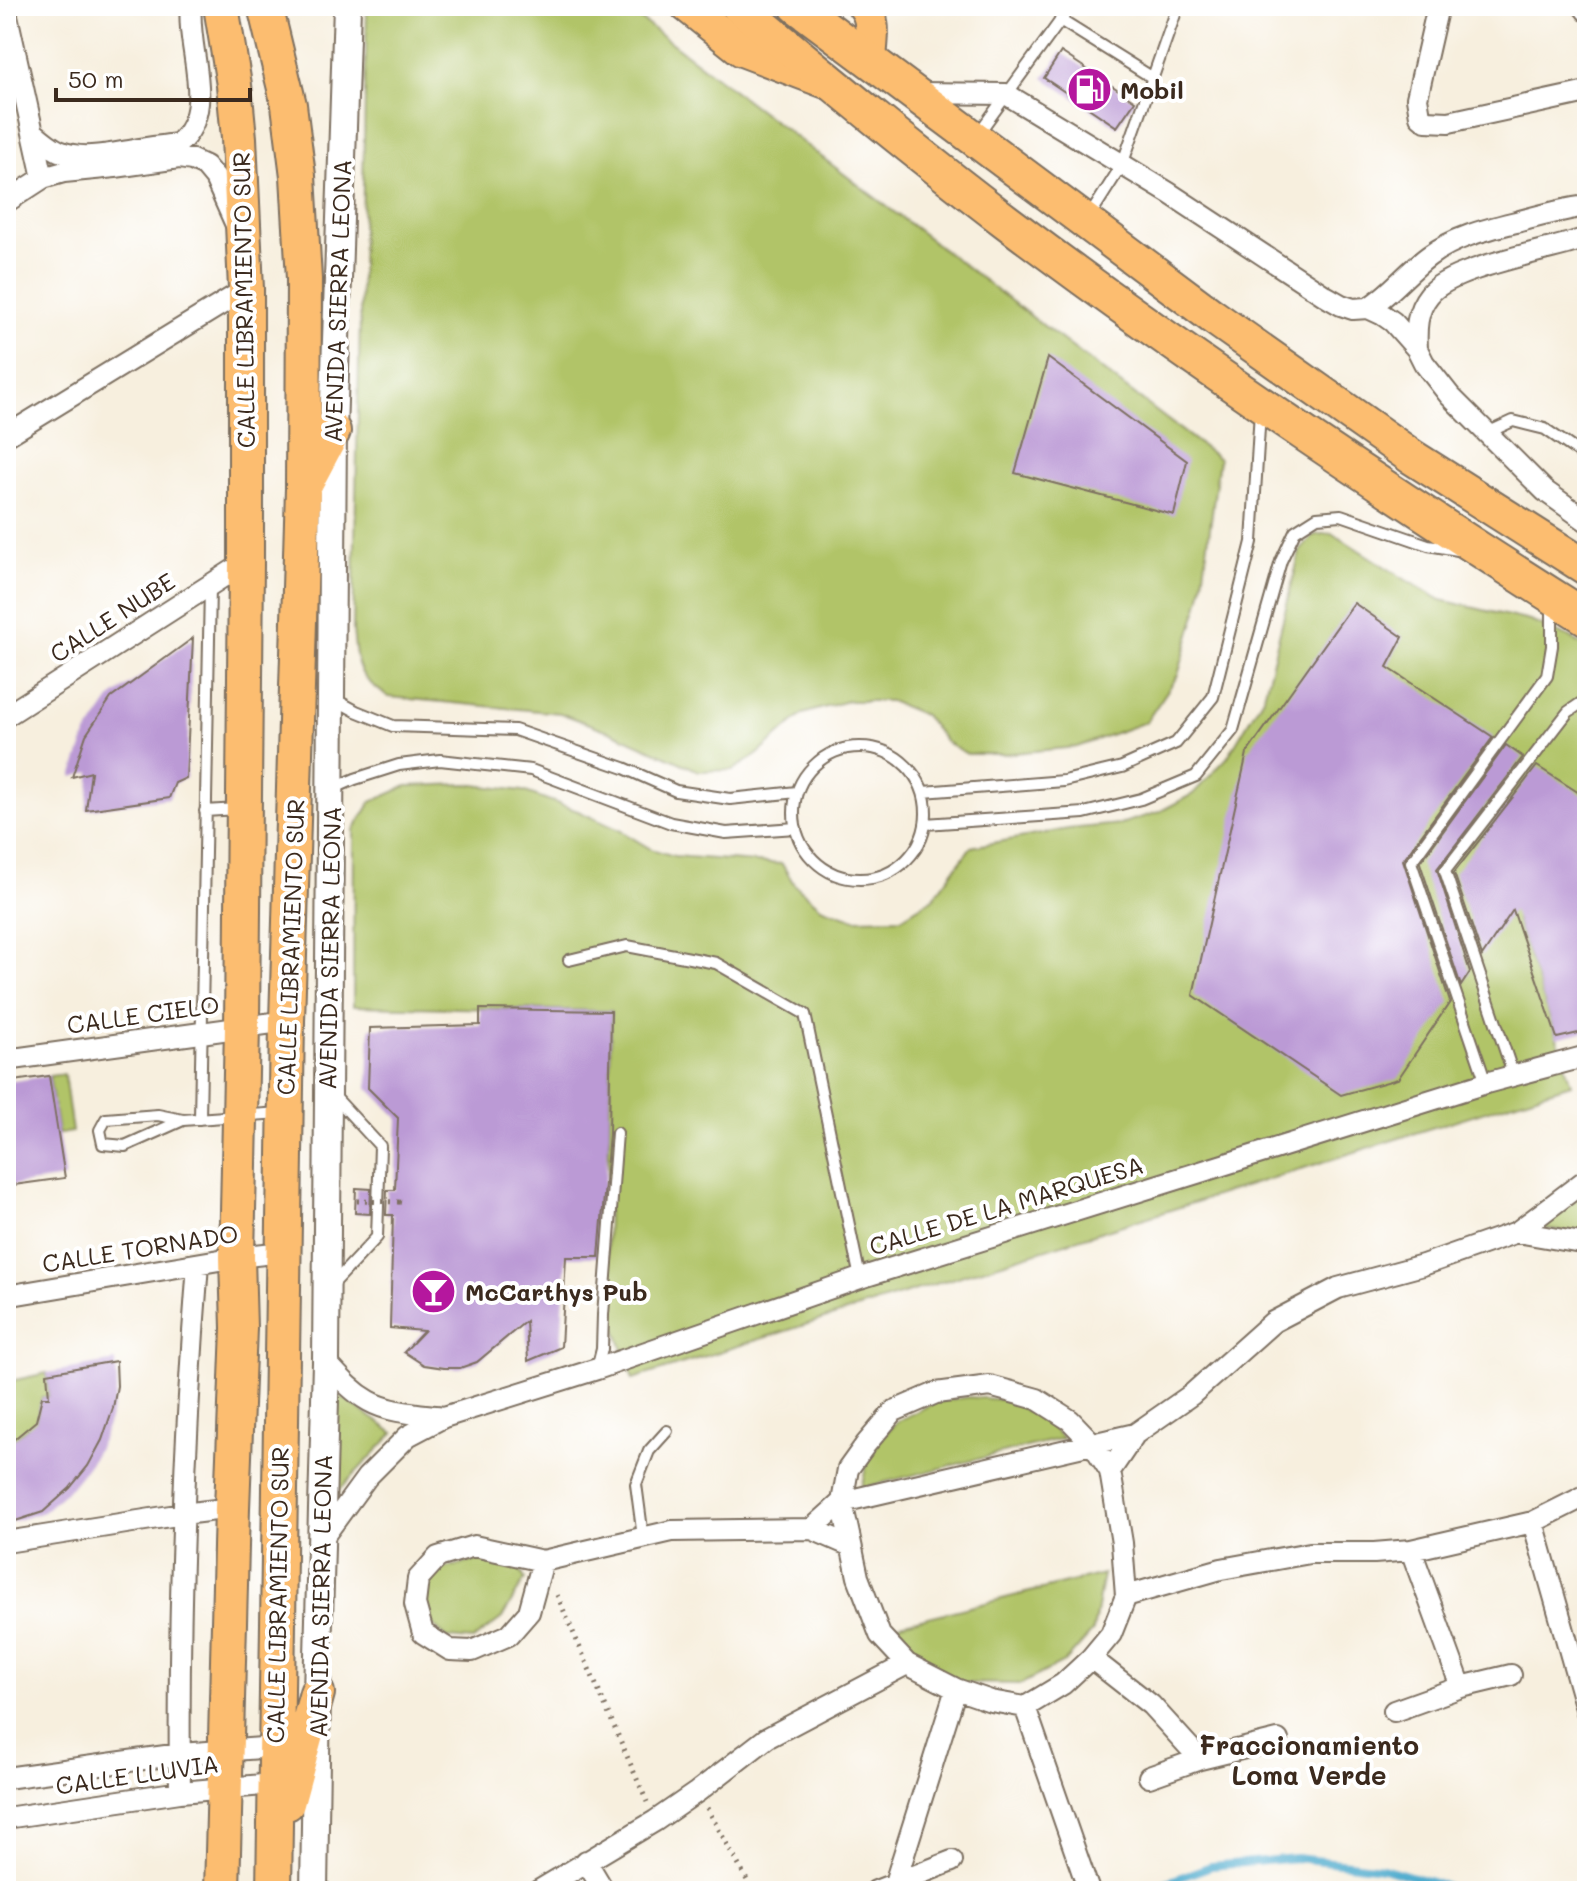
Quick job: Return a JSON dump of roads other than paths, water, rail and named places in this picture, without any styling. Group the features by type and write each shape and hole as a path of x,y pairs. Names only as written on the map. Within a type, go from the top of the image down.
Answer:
{"highway":[{"name":"CALLE LIBRAMIENTO SUR","path":"221,6 239,138 246,289 242,1027 237,1257 239,1328 222,1891"},
{"name":"CALLE LIBRAMIENTO SUR","path":"265,6 289,105 298,176 304,279 303,488 287,1021 274,1891"},
{"path":"739,6 1007,222 1261,405 1587,618"},
{"path":"812,13 1212,316 1412,457 1587,568"},
{"path":"303,488 333,431"},
{"path":"274,1850 317,1693"}],"main road":[{"path":"687,6 742,50 835,85"},
{"path":"864,6 869,11 872,36 870,59"}],"street":[{"path":"6,202 43,178 64,172 115,167 178,151 193,127 198,110 191,6"},
{"name":"AVENIDA SIERRA LEONA","path":"314,1891 326,1362 333,431 347,6"},
{"path":"1438,6 1417,98 1420,116 1426,121 1449,122 1587,92"},
{"path":"1583,6 1587,11"},
{"path":"6,11 43,178"},
{"path":"916,93 1006,94 1169,193 1327,297 1353,309 1368,308 1383,300 1426,258 1470,233 1587,206"},
{"path":"33,132 62,153 87,156 112,155 136,149 178,151 205,166 215,178 244,241"},
{"path":"1417,349 1416,328 1421,309 1437,286 1469,271 1587,238"},
{"path":"6,436 246,289"},
{"path":"1368,308 1393,322 1417,349 1450,396 1545,491 1587,521"},
{"name":"CALLE NUBE","path":"6,716 246,562"},
{"name":"CALLE CIELO","path":"6,1060 287,1021"},
{"name":"CALLE DE LA MARQUESA","path":"321,1540 367,1477 408,1436 444,1417 597,1369 860,1278 1513,1074 1587,1056"},
{"path":"1110,1471 1135,1434 1191,1395 1273,1322 1338,1288 1423,1265 1517,1232 1587,1179"},
{"path":"1517,1232 1587,1244"},
{"name":"CALLE TORNADO","path":"6,1296 283,1252"},
{"path":"180,1792 183,1514 198,1264"},
{"name":"CALLE DE LA MARQUESA","path":"326,1362 347,1385 371,1402 403,1412 444,1417"},
{"path":"990,1386 1037,1399 1070,1420 1092,1443 1110,1471 1122,1543 1126,1596 1111,1634 1063,1684 1025,1707 991,1701 956,1689 907,1664 880,1635 858,1577 842,1502 848,1469 894,1411 936,1393 990,1386"},
{"path":"812,1529 842,1502 1135,1434"},
{"path":"1126,1596 1221,1569 1310,1553 1411,1550 1533,1522 1587,1495"},
{"path":"6,1542 232,1508"},
{"path":"1533,1522 1587,1712"},
{"path":"543,1561 529,1612 509,1635 472,1651 450,1650 423,1633 415,1604 418,1579 438,1557 474,1546 543,1561 672,1531 812,1529 851,1546"},
{"path":"1411,1550 1461,1687"},
{"path":"1091,1658 1151,1705 1200,1759"},
{"path":"538,1891 655,1821 767,1738 907,1664"},
{"path":"1394,1711 1461,1687 1511,1675"},
{"path":"886,1887 956,1689"},
{"path":"1025,1707 1088,1886"},
{"path":"1149,1777 1200,1759 1278,1740"},
{"name":"CALLE LLUVIA","path":"6,1778 180,1754 275,1747"},
{"name":"CALLE LLUVIA","path":"6,1818 180,1792 275,1784"},
{"path":"586,1861 604,1891"},
{"path":"886,1887 952,1861"}],"lane":[{"path":"975,138 1071,6"},
{"path":"1087,221 1122,165 1178,6"},
{"path":"1060,20 1153,78"},
{"path":"923,792 1064,781 1122,767 1176,743 1213,697 1217,683 1252,542 1261,405"},
{"path":"1487,433 1513,421 1545,429 1587,458"},
{"path":"925,824 1084,813 1141,799 1196,776 1233,730 1281,561 1295,531 1317,517 1341,515 1428,545 1485,554"},
{"path":"200,1119 210,586"},
{"path":"1486,1083 1411,862 1547,676 1552,646 1552,596"},
{"path":"331,697 393,726 515,730 624,768 676,791 730,799 797,792"},
{"path":"1513,1074 1445,871 1568,712 1587,699"},
{"path":"860,747 877,749 899,760 916,777 923,792 926,808 921,840 900,866 886,874 853,878 826,869 805,849 796,828 794,808 797,792 815,764 836,752 860,747"},
{"path":"331,790 399,765 440,760 531,770 671,823 726,833 796,828"},
{"path":"205,811 244,809"},
{"path":"569,960 627,946 716,963 805,1014 860,1278"},
{"path":"326,1291 377,1237 380,1146 328,1089"},
{"path":"183,1120 125,1146 103,1144 100,1130 106,1119 158,1115 183,1120 286,1113"},
{"path":"597,1369 602,1349 617,1133"},
{"path":"643,1537 636,1484 649,1451 667,1431"}],"waterway":[{"path":"1143,1891 1211,1866 1296,1858 1383,1868 1462,1891"}],"place":[{"name":"Mobil","path":"1089,89"},
{"name":"McCarthys Pub","path":"434,1291"}],"district":[{"name":"Fraccionamiento Loma Verde","path":"1309,1760"}]}
